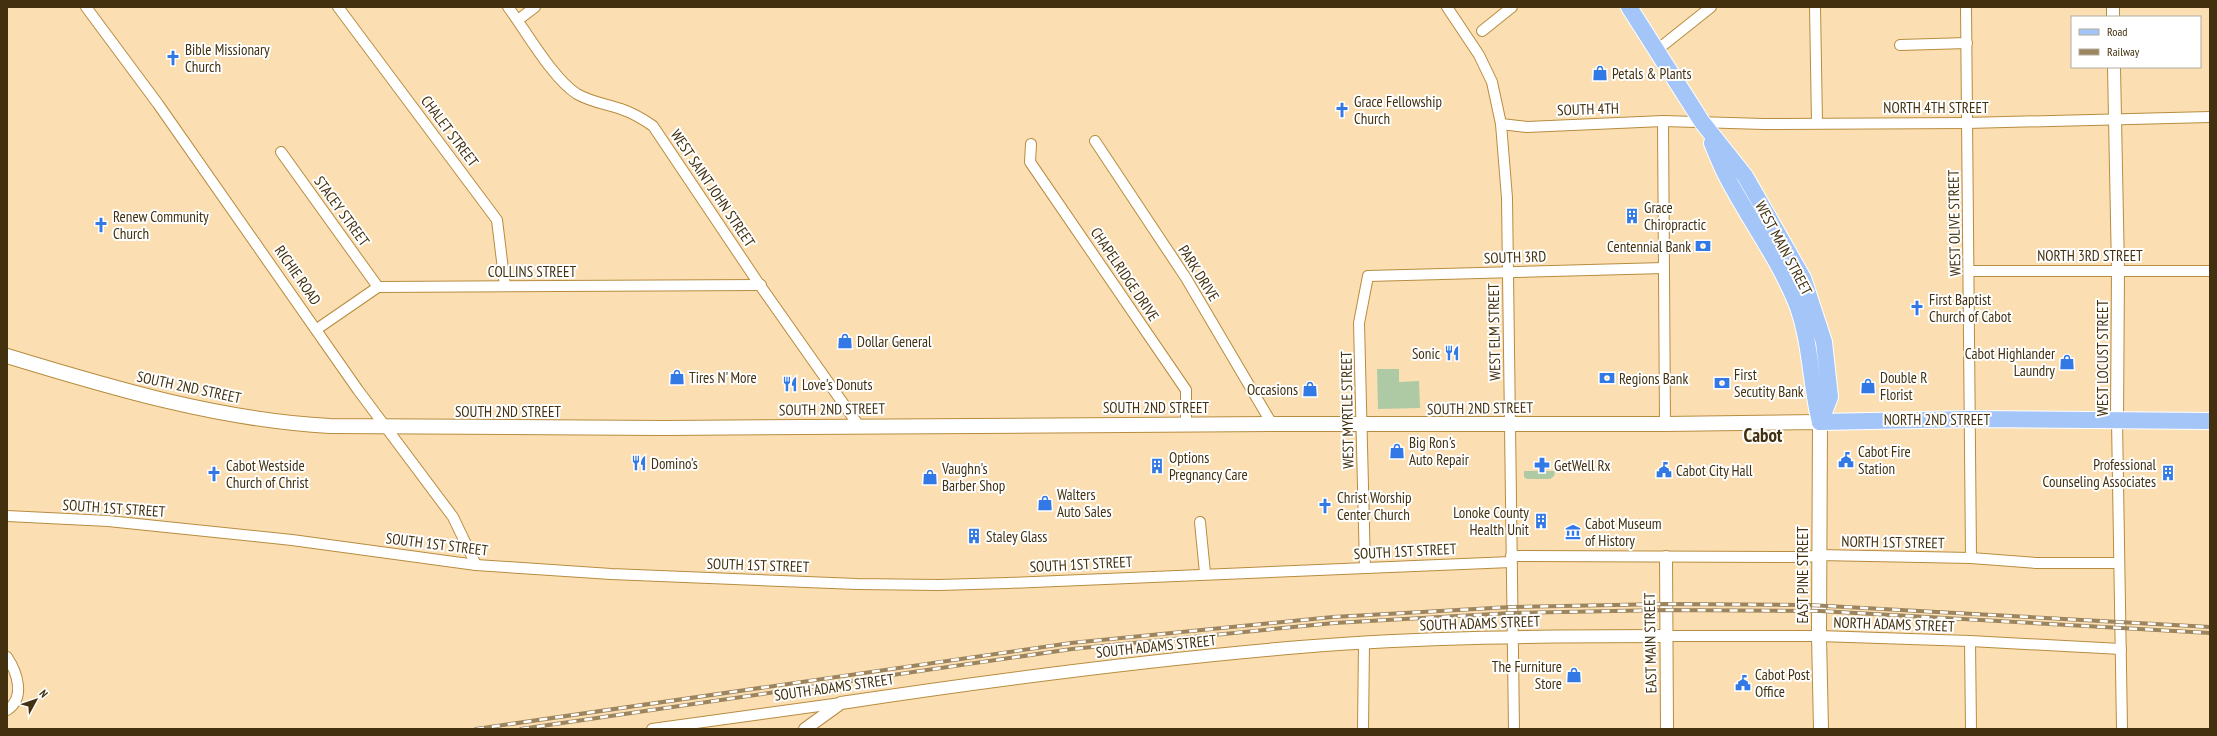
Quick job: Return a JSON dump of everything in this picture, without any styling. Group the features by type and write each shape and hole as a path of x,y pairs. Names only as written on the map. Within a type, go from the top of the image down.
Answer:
{"main road":[{"name":"WEST MAIN STREET","path":"1629,7 1702,122 1728,179 1778,263 1796,304 1809,351 1814,400 1820,422"},
{"name":"SOUTH 2ND STREET","path":"7,356 102,385 219,412 297,424 386,427 670,428 1363,423 1511,425 1572,423 1665,424"},
{"name":"NORTH 2ND STREET","path":"1665,424 1970,419 2210,421"},
{"name":"EAST PINE STREET","path":"1820,422 1819,636 1822,729"}],"street":[{"name":"RICHIE ROAD","path":"86,7 158,104 386,427 453,517 476,565"},
{"name":"CHALET STREET","path":"338,7 497,220 505,286"},
{"name":"WEST SAINT JOHN STREET","path":"508,7 560,78 577,94 600,104 620,109 640,117 653,126 859,426"},
{"path":"518,20 535,7"},
{"name":"WEST ELM STREET","path":"1447,7 1479,55 1492,82 1501,124 1507,198 1514,729"},
{"path":"1482,32 1512,7"},
{"path":"1657,50 1711,7"},
{"path":"1815,7 1817,123"},
{"name":"WEST OLIVE STREET","path":"1966,7 1971,558"},
{"path":"1900,45 1967,43"},
{"name":"WEST LOCUST STREET","path":"2114,68 2118,270 2117,420 2122,729"},
{"name":"NORTH 4TH STREET","path":"1663,122 1967,123 2210,117"},
{"path":"1663,122 1665,424"},
{"name":"SOUTH 4TH","path":"1501,124 1528,126 1663,122"},
{"name":"PARK DRIVE","path":"1095,141 1186,278 1272,424"},
{"name":"CHAPELRIDGE DRIVE","path":"1031,144 1030,162 1186,390 1186,424"},
{"name":"STACEY STREET","path":"281,152 378,287"},
{"name":"SOUTH 3RD","path":"1368,276 1664,268"},
{"name":"NORTH 3RD STREET","path":"1969,271 2210,271"},
{"name":"WEST MYRTLE STREET","path":"1365,568 1363,423 1359,323 1368,276"},
{"name":"COLLINS STREET","path":"378,287 761,285"},
{"path":"317,329 378,287"},
{"name":"SOUTH 1ST STREET","path":"7,516 108,521 292,540 476,565 635,575 938,585 1205,573 1283,572 1511,559 1666,557"},
{"path":"1200,522 1205,573"},
{"name":"NORTH 1ST STREET","path":"1666,557 1807,557 1819,555 1971,558 2036,563 2119,563"},
{"name":"EAST MAIN STREET","path":"1666,557 1667,729"},
{"name":"SOUTH ADAMS STREET","path":"652,729 1152,662 1300,647 1512,636 1666,636"},
{"name":"NORTH ADAMS STREET","path":"1666,636 1819,636 1970,641 2121,649"},
{"path":"1970,641 1971,729"},
{"path":"1364,644 1364,729"},
{"path":"7,657 15,668 20,690 10,708 7,710"},
{"path":"805,729 841,703"}],"green space":[{"path":"1377,369 1399,369 1399,382 1419,381 1420,408 1378,409"},
{"path":"1524,471 1555,471 1554,476 1550,479 1527,479 1524,477"}],"railway":[{"path":"476,729 1071,643 1333,617 1511,607 1665,604 1809,605 2210,627"},
{"path":"521,729 1072,649 1334,623 1511,613 1666,610 1820,611 2210,633"}],"place":[{"name":"Bible Missionary Church","path":"173,58"},
{"name":"Petals & Plants","path":"1600,73"},
{"name":"Grace Fellowship Church","path":"1342,110"},
{"name":"Grace Chiropractic","path":"1632,216"},
{"name":"Renew Community Church","path":"101,225"},
{"name":"Centennial Bank","path":"1703,246"},
{"name":"First Baptist Church of Cabot","path":"1917,308"},
{"name":"Dollar General","path":"845,341"},
{"name":"Sonic","path":"1452,353"},
{"name":"Cabot Highlander Laundry","path":"2067,362"},
{"name":"Tires N' More","path":"677,377"},
{"name":"Regions Bank","path":"1607,378"},
{"name":"First Secutity Bank","path":"1722,383"},
{"name":"Love's Donuts","path":"790,384"},
{"name":"Double R Florist","path":"1868,386"},
{"name":"Occasions","path":"1310,389"},
{"name":"Big Ron's Auto Repair","path":"1397,451"},
{"name":"Cabot Fire Station","path":"1846,460"},
{"name":"Domino's","path":"639,463"},
{"name":"GetWell Rx","path":"1542,465"},
{"name":"Options Pregnancy Care","path":"1157,466"},
{"name":"Cabot City Hall","path":"1664,470"},
{"name":"Professional Counseling Associates","path":"2168,473"},
{"name":"Cabot Westside Church of Christ","path":"214,474"},
{"name":"Vaughn's Barber Shop","path":"930,477"},
{"name":"Walters Auto Sales","path":"1045,503"},
{"name":"Christ Worship Center Church","path":"1325,506"},
{"name":"Lonoke County Health Unit","path":"1541,521"},
{"name":"Cabot Museum of History","path":"1573,532"},
{"name":"Staley Glass","path":"974,536"},
{"name":"The Furniture Store","path":"1574,675"},
{"name":"Cabot Post Office","path":"1743,683"}],"district":[{"name":"Cabot","path":"1763,435"}]}
